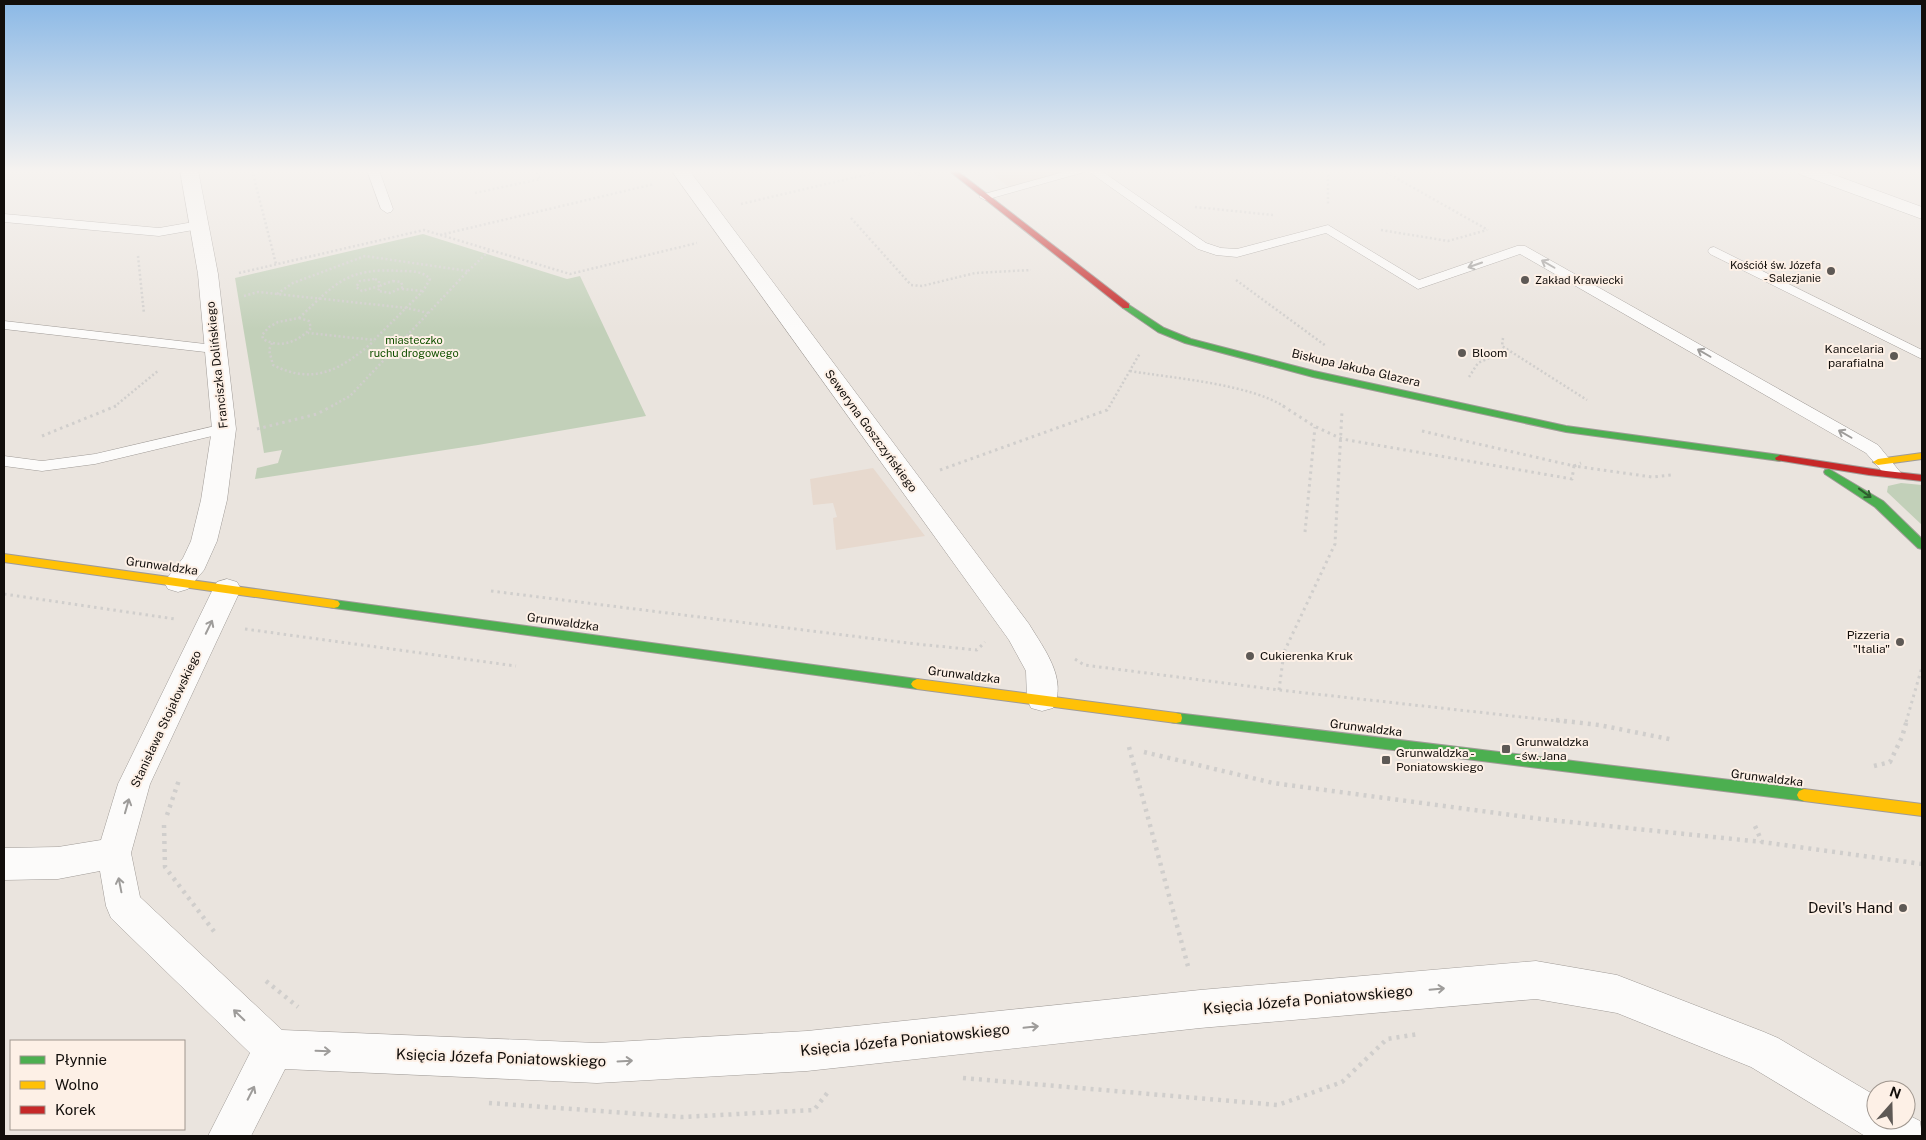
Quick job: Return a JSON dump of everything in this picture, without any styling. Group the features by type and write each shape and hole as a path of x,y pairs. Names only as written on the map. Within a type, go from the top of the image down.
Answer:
{"main road":[{"name":"Biskupa Jakuba Glazera","path":"1019,223 1136,314 1161,330 1188,341 1313,374 1566,429 1829,464 1894,476 1922,478"},
{"name":"Biskupa Jakuba Glazera","path":"1829,464 1885,462 1922,456"},
{"name":"Biskupa Jakuba Glazera","path":"1807,461 1853,485 1888,510 1922,545"},
{"name":"Grunwaldzka","path":"4,558 638,647 1042,699 1121,711 1922,810"}],"street":[{"name":"Seweryna Goszczyńskiego","path":"718,223 1018,632 1041,671 1042,699"},
{"name":"Franciszka Dolińskiego","path":"178,582 194,563 204,541 214,500 224,429 214,349 221,301 208,274 199,225"},
{"name":"Stanisława Stojałowskiego","path":"114,853 134,784 227,590"},
{"path":"4,864 58,863 114,853 124,906 274,1049 229,1136"},
{"name":"Księcia Józefa Poniatowskiego","path":"274,1049 597,1063 807,1050 1200,1009 1536,980 1617,994 1764,1052 1866,1113"}],"lane":[{"path":"62,223 159,232 199,225"},
{"path":"1169,223 1202,246 1220,252 1237,253 1328,230 1418,285 1521,249 1872,449 1885,462 1894,476"},
{"path":"1714,251 1922,354"},
{"path":"4,326 214,349"},
{"path":"4,461 42,466 95,459 224,429"}],"path":[{"path":"266,223 276,264"},
{"path":"440,235 490,223"},
{"path":"856,223 911,285 922,286 975,273 1038,270"},
{"path":"1328,223 1328,230"},
{"path":"1475,223 1496,235"},
{"path":"428,313 413,311 407,308 258,292 221,301 228,276 424,230 570,274 712,239 730,239"},
{"path":"138,247 147,341"},
{"path":"252,430 316,414 335,406 350,396 490,250"},
{"path":"1220,252 1216,266 1332,350"},
{"path":"277,294 293,283 365,256 468,271"},
{"path":"272,343 269,350 273,365 285,373 299,375 320,374 339,368 357,357 423,291 429,284 430,279 421,273 377,268 365,269 344,277 299,318"},
{"path":"401,289 403,283 398,281 385,283 379,286 362,291 356,287 360,282 371,279 379,281 379,286 378,291 386,294 401,289 423,291"},
{"path":"308,332 311,325 309,321 299,318 283,320 269,326 262,335 263,338 272,343 288,342 308,332 374,340"},
{"path":"1503,338 1502,346 1592,403"},
{"path":"932,474 1108,410 1141,350"},
{"path":"1468,379 1478,363 1508,350"},
{"path":"41,437 114,407 165,364"},
{"path":"1130,371 1243,390 1276,400 1315,427 1342,439 1572,480 1574,466 1652,477 1672,475"},
{"path":"1279,690 1284,652 1335,544 1342,439 1342,410"},
{"path":"1305,532 1315,427"},
{"path":"489,590 643,607 867,640 976,650 989,639"},
{"path":"4,594 210,624"},
{"path":"238,636 243,629 526,667"},
{"path":"1069,656 1084,665 1279,690 1599,726 1675,740"},
{"path":"1870,766 1890,762 1902,737 1922,667"},
{"path":"1121,711 1200,1009"},
{"path":"1120,747 1274,783 1541,819 1762,842 1922,864"},
{"path":"179,778 164,825 165,868 222,942"},
{"path":"262,978 297,1006 305,1010"},
{"path":"952,1079 1278,1105 1342,1082 1387,1039 1422,1033"},
{"path":"481,1102 682,1117 814,1110 830,1090"}],"shaded area":[{"path":"873,468 925,536 836,550 833,518 837,517 833,503 813,505 810,479"}],"green space":[{"name":"miasteczko ruchu drogowego","path":"423,234 567,279 580,276 646,416 478,445 255,479 257,468 278,463 282,450 264,453 235,278"},
{"path":"1901,483 1922,485 1922,525 1887,492 1888,486"}],"traffic: fast":[{"path":"1126,306 1161,330 1188,341 1313,374 1566,429 1780,458"},
{"path":"1829,472 1879,504 1922,545"},
{"path":"334,604 917,684"},
{"path":"1176,718 1804,795"}],"traffic: slow":[{"path":"1878,462 1922,456"},
{"path":"4,558 334,604"},
{"path":"917,684 1176,718"},
{"path":"1804,795 1922,810"}],"traffic: jam":[{"path":"1020,223 1126,306"},
{"path":"1780,458 1922,478"}],"place":[{"name":"Kościół św. Józefa - Salezjanie","path":"1831,271"},
{"name":"Zakład Krawiecki","path":"1525,280"},
{"name":"Bloom","path":"1462,353"},
{"name":"Kancelaria parafialna","path":"1894,356"},
{"name":"Pizzeria \"Italia\"","path":"1900,642"},
{"name":"Cukierenka Kruk","path":"1250,656"},
{"name":"Grunwaldzka - św. Jana","path":"1506,749"},
{"name":"Grunwaldzka - Poniatowskiego","path":"1386,760"},
{"name":"Devil's Hand","path":"1903,908"}]}
